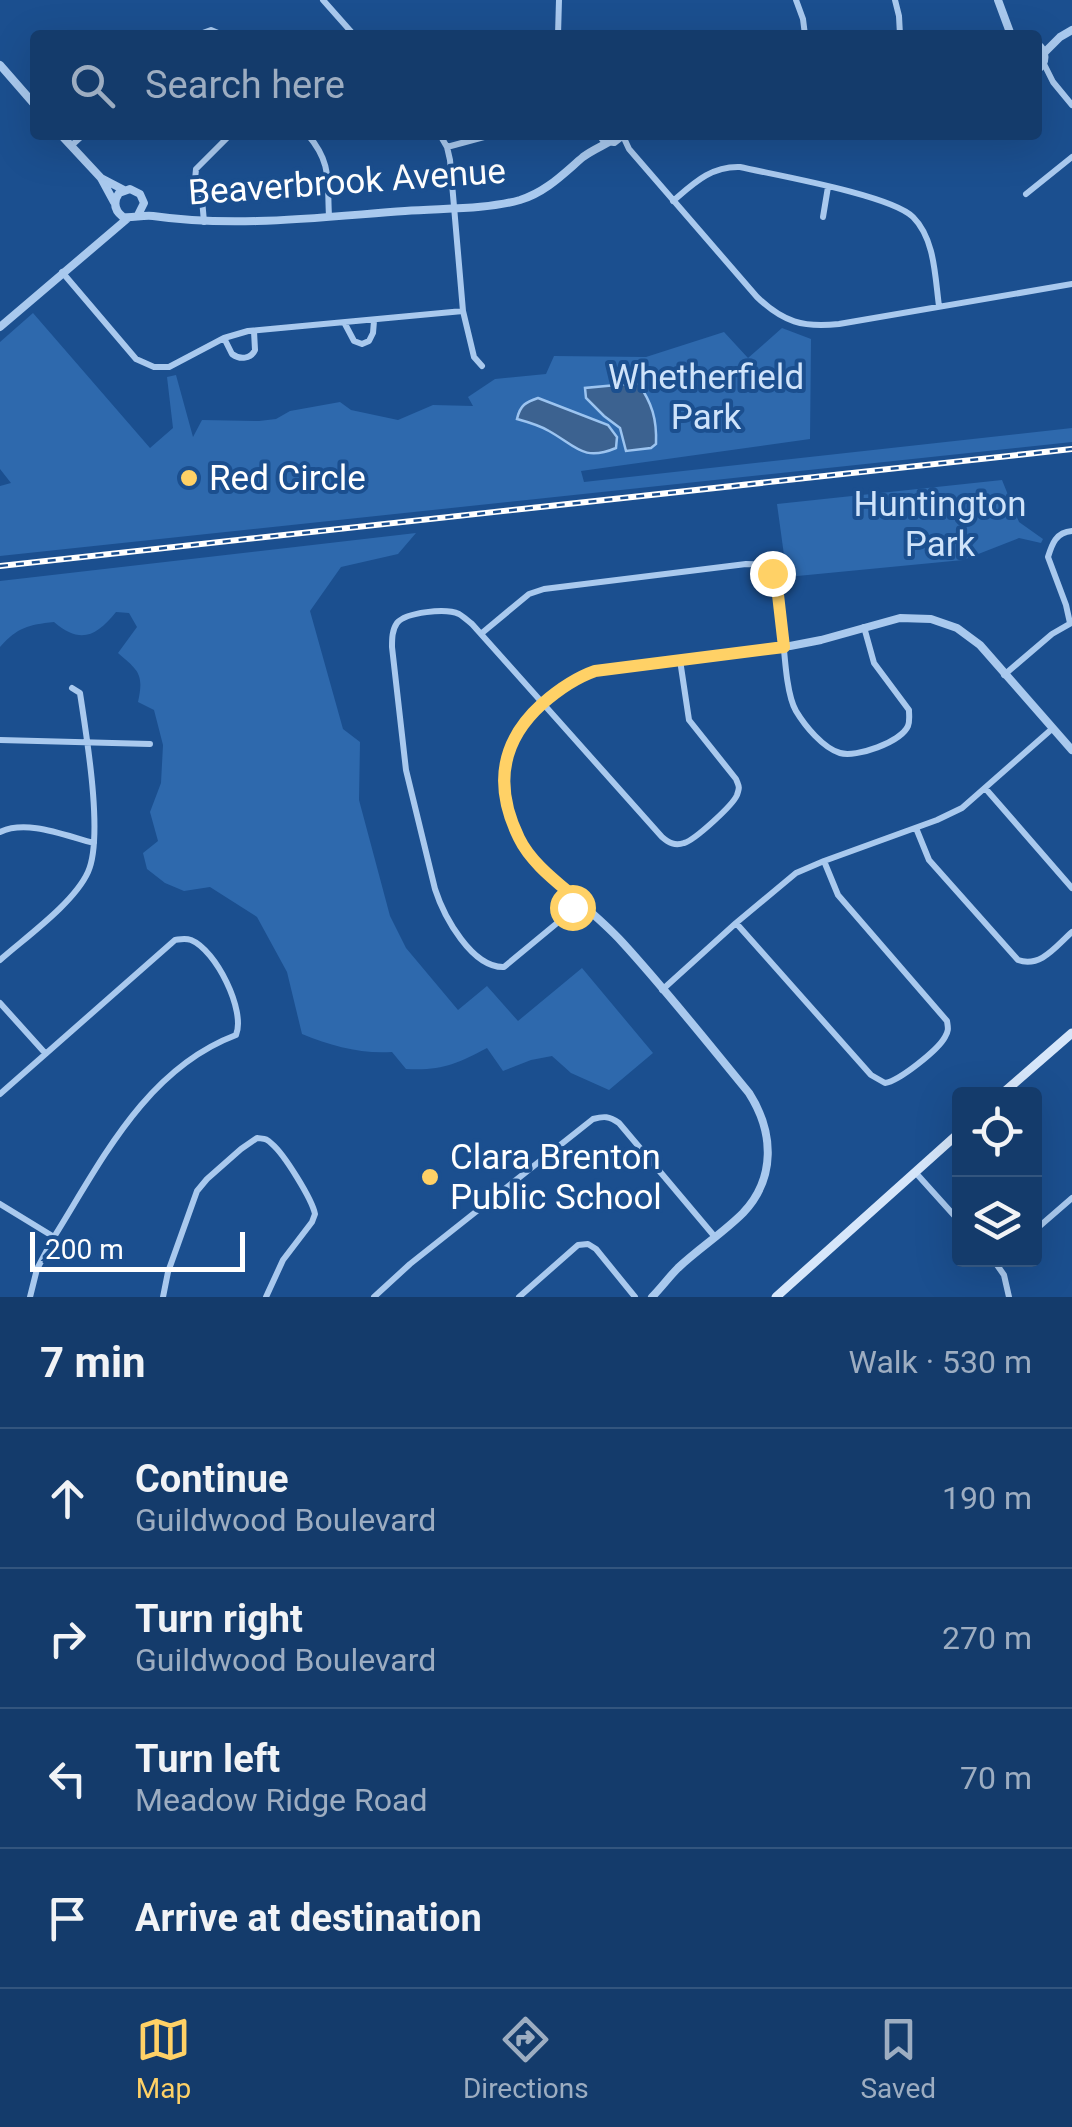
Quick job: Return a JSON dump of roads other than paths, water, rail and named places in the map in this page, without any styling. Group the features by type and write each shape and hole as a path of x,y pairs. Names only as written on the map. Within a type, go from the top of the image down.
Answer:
{"main road":[{"path":"1010,1087 1072,1032"},
{"path":"776,1297 952,1139"}],"street":[{"path":"323,0 350,30"},
{"path":"558,30 559,0"},
{"path":"796,0 804,30"},
{"path":"895,0 900,30"},
{"path":"998,0 1009,30"},
{"path":"1006,23 1014,30"},
{"path":"1042,43 1072,30"},
{"path":"1042,62 1060,38"},
{"path":"0,65 30,99"},
{"path":"1042,68 1072,105"},
{"path":"66,140 101,178 115,206 128,218"},
{"path":"71,146 78,140"},
{"path":"204,222 196,168 225,140"},
{"path":"312,140 323,155 326,168 328,216"},
{"path":"443,140 448,147 463,311 474,356 482,366"},
{"path":"448,147 473,140"},
{"name":"Beaverbrook Avenue","path":"138,215 204,222 502,203 538,193 555,182 586,154 595,140"},
{"name":"Beaverbrook Avenue","path":"586,154 615,140"},
{"path":"618,140 756,297 784,319 803,325 826,325 1072,284"},
{"path":"1026,194 1072,157"},
{"path":"673,200 702,176 728,166 894,205 911,214 920,226 930,251 939,306"},
{"path":"101,178 124,190"},
{"path":"823,217 828,187"},
{"path":"0,327 108,234 138,215 144,204 140,194 124,190 116,198 108,234"},
{"name":"Beaverbrook Avenue","path":"144,204 156,216"},
{"path":"62,272 136,359 154,367 169,367 224,338 254,331 463,311"},
{"path":"344,324 354,341 362,344 369,342 374,321"},
{"path":"224,338 232,354 245,358 255,350 254,331"},
{"path":"1004,675 1071,623 1048,558 1053,542 1064,532 1072,531"},
{"path":"482,633 528,594 544,589 766,566 777,586 795,710 815,736 836,752 846,754 899,737 908,726 910,710 874,662 864,627"},
{"path":"578,900 562,919 504,967 483,962 452,926 441,907 406,770 392,634 395,625 402,618 447,610 459,614 482,633 669,843 688,842 736,798 739,787 690,720 680,660"},
{"path":"652,1297 678,1268 744,1212 761,1188 769,1150 764,1120 749,1093 621,941 530,855 520,839 511,817 504,770 507,752 525,720 564,687 595,671 784,647 900,618 946,623 970,636 1072,750"},
{"path":"0,960 72,896 89,870 94,843 88,741 80,693 72,688"},
{"path":"662,990 796,873 962,808 1052,728"},
{"path":"0,740 150,744"},
{"path":"986,788 1072,888"},
{"path":"0,832 12,826 94,843"},
{"path":"916,828 929,860 1018,960 1037,961 1072,932"},
{"path":"736,923 871,1075 886,1083 900,1079 942,1042 948,1030 947,1021 838,895 824,861"},
{"path":"0,1094 175,940 194,941 221,970 239,1014 236,1035 191,1057 138,1106 54,1238 37,1270 30,1297"},
{"path":"0,1003 46,1053"},
{"path":"374,1297 592,1119 603,1116 618,1123 715,1237"},
{"path":"163,1297 197,1191 257,1138 270,1141 277,1150 308,1196 315,1214 282,1260 266,1297"},
{"path":"915,1172 952,1213"},
{"path":"1042,1224 1072,1198"},
{"path":"0,1204 54,1238"},
{"path":"518,1297 578,1246 588,1244 636,1297"},
{"path":"1000,1267 1009,1297"}],"railway":[{"path":"0,566 1072,449"}],"place":[{"name":"Red Circle","path":"189,478"},
{"name":"Clara Brenton Public School","path":"430,1177"}],"park label":[{"name":"Whetherfield Park","path":"706,397"},
{"name":"Huntington Park","path":"940,524"}]}
